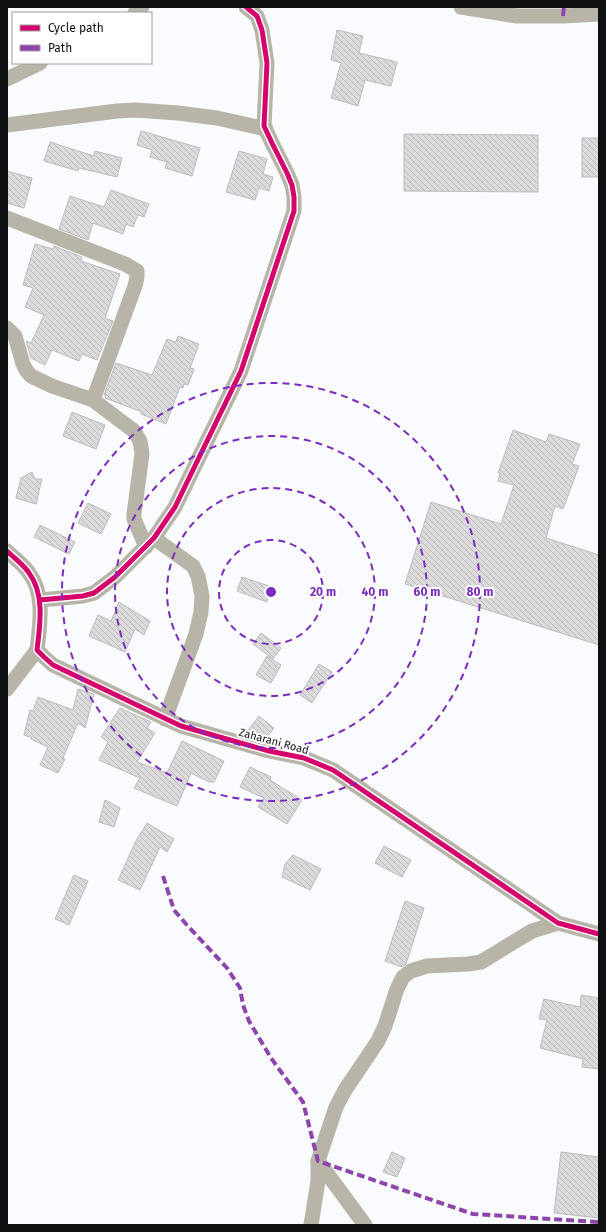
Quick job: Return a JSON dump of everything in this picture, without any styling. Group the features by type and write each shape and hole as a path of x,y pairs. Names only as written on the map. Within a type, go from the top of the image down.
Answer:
{"street":[{"path":"40,600 83,596 94,592 115,577 150,543 174,507 241,371 294,211 292,185 264,126 267,63 262,30 257,16 246,7"},
{"path":"461,7 516,16 599,14"},
{"path":"7,79 38,64"},
{"path":"7,125 135,110 217,118 266,129"},
{"path":"7,218 125,264 136,271 137,277 135,286 93,400"},
{"path":"7,328 15,336 23,364 31,376 52,386 93,400 134,431 140,441 142,454 134,519 150,543 193,566 198,576 202,596 201,612 196,634 165,719"},
{"path":"7,551 29,572 40,600 37,650 7,689"},
{"name":"Zaharani Road","path":"37,650 53,665 181,726 269,751 304,758 333,770 558,923 599,934"},
{"path":"311,1225 318,1182 318,1161 336,1107 345,1090 378,1041 385,1026 397,989 403,977 410,971 427,966 481,962 532,932 558,923"},
{"path":"318,1161 365,1225"}],"building":[{"path":"337,30 363,36 359,53 397,62 391,86 365,80 358,106 331,98 341,63 331,60"},
{"path":"141,131 200,148 192,176 165,168 167,162 150,157 152,150 137,145"},
{"path":"404,134 538,135 538,192 404,191"},
{"path":"582,138 599,138 599,177 582,177"},
{"path":"50,142 94,156 95,151 122,158 117,177 79,168 78,171 44,161"},
{"path":"239,151 267,159 263,174 273,177 269,191 259,188 255,200 226,192"},
{"path":"7,171 32,178 24,208 7,203"},
{"path":"111,190 149,204 144,217 138,215 133,227 126,224 123,234 93,223 88,240 59,229 70,196 104,207"},
{"path":"35,244 53,249 54,246 82,257 81,261 120,274 105,318 113,321 97,360 82,354 79,361 52,350 45,365 31,358 26,341 31,343 44,315 25,307 33,288 23,285"},
{"path":"178,336 199,344 190,368 194,369 188,385 184,384 183,388 180,387 166,424 141,414 142,412 105,398 106,396 104,395 116,363 152,375 167,339 176,342"},
{"path":"72,412 105,425 96,449 63,436"},
{"path":"513,430 546,442 549,434 580,444 572,464 579,466 563,509 555,506 546,538 599,555 599,645 405,584 431,502 501,524 514,485 498,481 500,473 498,473"},
{"path":"32,472 35,479 42,479 36,504 16,498 21,478"},
{"path":"88,503 111,514 101,534 78,523"},
{"path":"40,525 75,542 69,554 34,537"},
{"path":"242,577 272,587 267,602 237,591"},
{"path":"119,602 150,621 144,635 135,629 125,652 89,636 98,615 111,621"},
{"path":"261,633 281,648 273,659 253,644"},
{"path":"267,656 281,665 271,683 256,675"},
{"path":"319,664 332,672 312,703 300,695"},
{"path":"78,689 94,694 85,728 78,723 63,758 65,759 58,773 40,765 48,747 24,735 30,710 33,711 38,697 73,710"},
{"path":"120,708 151,722 147,728 155,733 137,762 167,773 182,741 224,761 214,782 209,782 191,773 177,806 134,788 140,778 99,760 108,742 101,737"},
{"path":"259,716 274,728 265,740 250,736 246,733"},
{"path":"250,767 271,777 270,780 302,800 287,824 258,807 264,798 240,787"},
{"path":"105,800 120,808 114,827 99,822"},
{"path":"147,823 174,839 167,852 160,847 140,890 118,880 136,841"},
{"path":"384,846 411,860 402,877 375,863"},
{"path":"293,855 321,869 310,890 282,877 285,864"},
{"path":"74,875 88,881 69,925 55,919"},
{"path":"405,901 424,908 406,964 402,967 385,961"},
{"path":"581,995 599,998 599,1069 582,1067 583,1059 540,1048 547,1020 539,1019 544,999 580,1007"},
{"path":"392,1152 405,1158 397,1177 383,1172"},
{"path":"561,1152 599,1157 599,1218 554,1213"}],"marked path":[{"path":"563,16 564,7"},
{"path":"163,876 174,910 227,968 240,988 243,1005 249,1021 271,1058 303,1102 318,1161 473,1214 599,1222"}],"cycle path":[{"path":"40,600 83,596 94,593 115,577 154,538 175,507 241,371 294,211 292,185 264,126 267,63 262,30 257,16 246,7"},
{"path":"7,551 24,567 34,581 40,610 37,650 53,665 181,726 269,751 304,758 333,770 558,923 599,934"}]}
